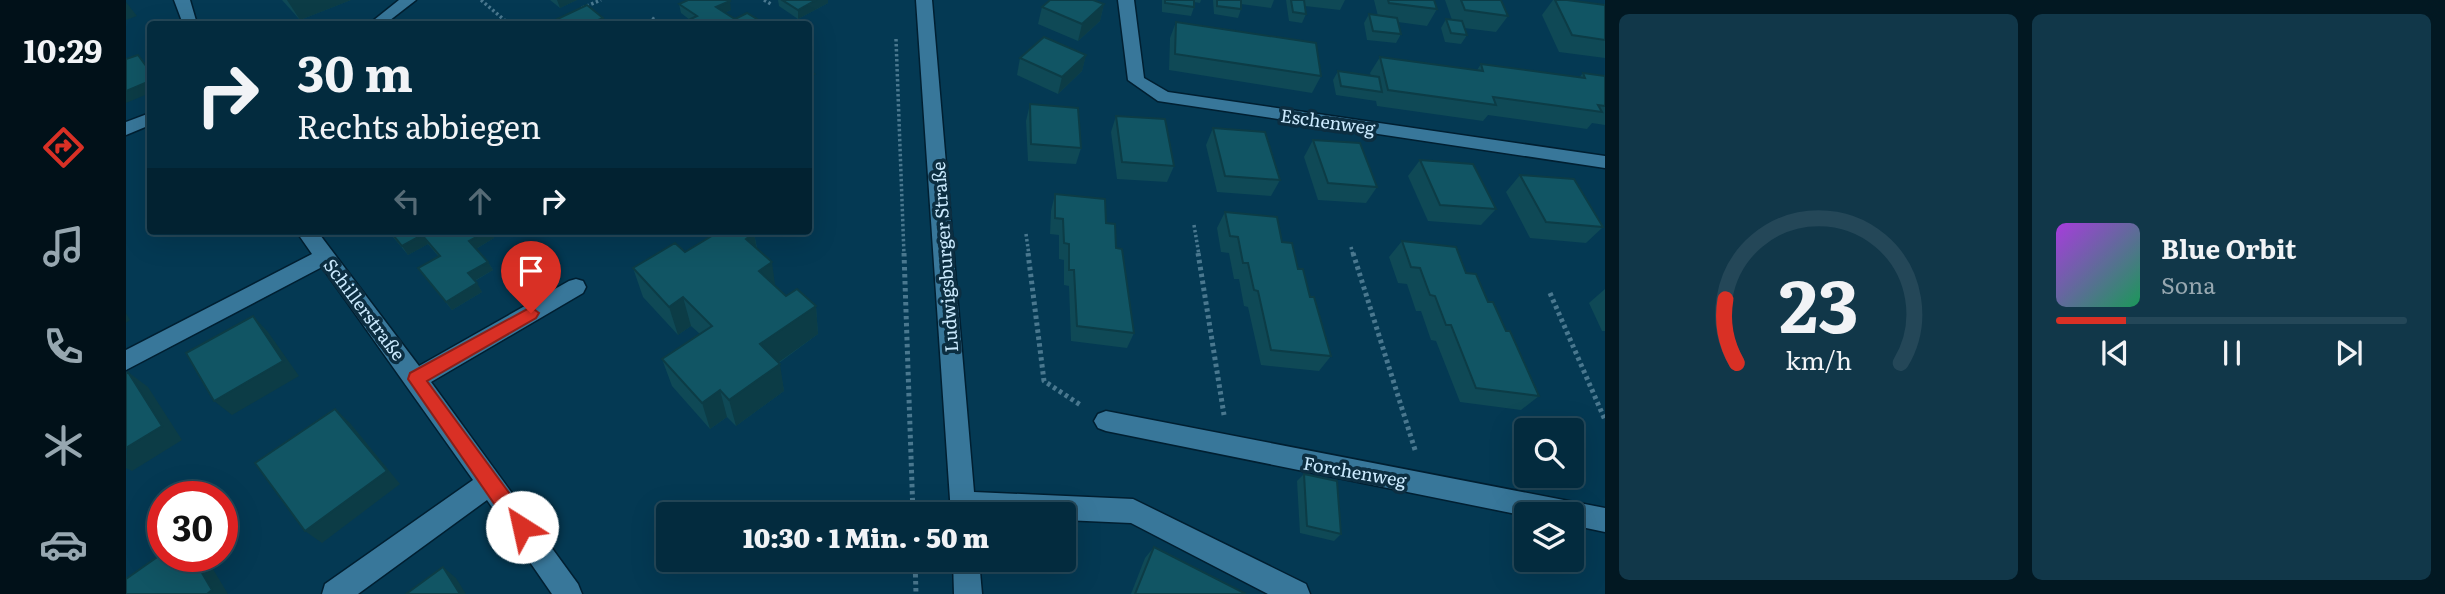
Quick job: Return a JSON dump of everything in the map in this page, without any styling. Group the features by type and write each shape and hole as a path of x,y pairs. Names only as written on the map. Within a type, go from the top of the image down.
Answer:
{"street":[{"path":"182,0 189,21"},
{"path":"380,21 408,0"},
{"name":"Ludwigsburger Straße","path":"924,0 962,502"},
{"name":"Eschenweg","path":"1126,0 1136,80 1164,97 1605,162"},
{"path":"126,129 147,120"},
{"name":"Schillerstraße","path":"309,235 491,482 568,594"},
{"path":"126,361 326,256"},
{"path":"416,379 576,287"},
{"name":"Forchenweg","path":"1106,421 1605,520"},
{"path":"335,594 491,482"},
{"path":"1076,510 1133,511 1296,594"},
{"path":"967,572 968,594"}],"path":[{"path":"481,0 506,21"},
{"path":"579,10 601,0"},
{"path":"764,0 771,4"},
{"path":"652,18 656,21"},
{"path":"895,27 913,502"},
{"path":"1194,225 1228,447"},
{"path":"1026,234 1044,381 1106,421"},
{"path":"1351,247 1425,484"},
{"path":"1550,293 1605,420"},
{"path":"915,572 916,594"}],"building":[{"path":"688,0 729,0 716,7 735,19 747,13 760,21 686,21 697,16 679,4"},
{"path":"782,0 816,0 798,10"},
{"path":"1050,0 1093,0 1104,4 1082,24 1042,7"},
{"path":"1165,0 1194,0 1194,7 1165,3"},
{"path":"1217,0 1241,0 1241,9 1217,6"},
{"path":"1291,0 1304,0 1306,14 1293,12"},
{"path":"1388,0 1434,0 1437,9 1389,3"},
{"path":"1461,0 1501,0 1508,16 1465,10"},
{"path":"1555,0 1605,5 1605,40 1572,35"},
{"path":"587,5 603,18 596,21 553,21"},
{"path":"1369,14 1397,18 1401,34 1373,31"},
{"path":"1446,19 1462,21 1467,35 1451,33"},
{"path":"1176,22 1316,43 1321,76 1175,54"},
{"path":"1044,37 1086,55 1062,77 1020,58"},
{"path":"138,55 147,67 147,82 126,91 126,59"},
{"path":"1380,57 1483,71 1481,64 1585,78 1583,73 1605,76 1605,106 1598,105 1602,112 1493,97 1496,105 1388,90"},
{"path":"1338,71 1379,77 1382,92 1341,86"},
{"path":"1030,104 1078,108 1081,148 1031,144"},
{"path":"1116,116 1165,119 1174,166 1122,162"},
{"path":"1213,128 1265,132 1280,180 1225,176"},
{"path":"1313,140 1360,143 1377,187 1328,183"},
{"path":"1420,160 1473,164 1496,209 1440,205"},
{"path":"1520,175 1574,179 1603,227 1546,222"},
{"path":"1055,194 1105,199 1106,223 1115,224 1116,248 1122,249 1134,333 1077,326 1074,270 1069,270 1069,244 1064,243 1063,219 1055,218"},
{"path":"1225,212 1277,217 1282,242 1292,243 1298,269 1303,269 1310,297 1314,297 1331,356 1271,350 1258,291 1254,290 1248,263 1243,263 1238,237 1230,236"},
{"path":"393,235 422,235 402,246"},
{"path":"422,235 480,235 469,241 488,262 468,273 477,283 446,302 418,268 440,256"},
{"path":"713,235 751,235 746,239 772,262 759,271 786,296 797,289 816,306 760,344 780,364 729,400 720,390 702,403 662,359 712,326 683,297 669,307 633,268 675,243 685,252"},
{"path":"1402,241 1456,247 1466,273 1476,274 1488,302 1493,302 1506,331 1510,331 1539,396 1476,388 1451,325 1446,325 1435,296 1430,295 1420,268 1411,267"},
{"path":"253,316 283,361 214,401 186,353"},
{"path":"128,372 162,426 126,448 126,374"},
{"path":"335,409 387,471 305,531 255,463"},
{"path":"1304,474 1337,481 1341,534 1307,526"},
{"path":"1154,547 1246,594 1135,594"},
{"path":"147,564 147,572 201,572 212,590 207,594 126,594 126,579"},
{"path":"443,567 460,594 406,594"}],"route":[{"path":"522,527 416,379 531,313"}]}
